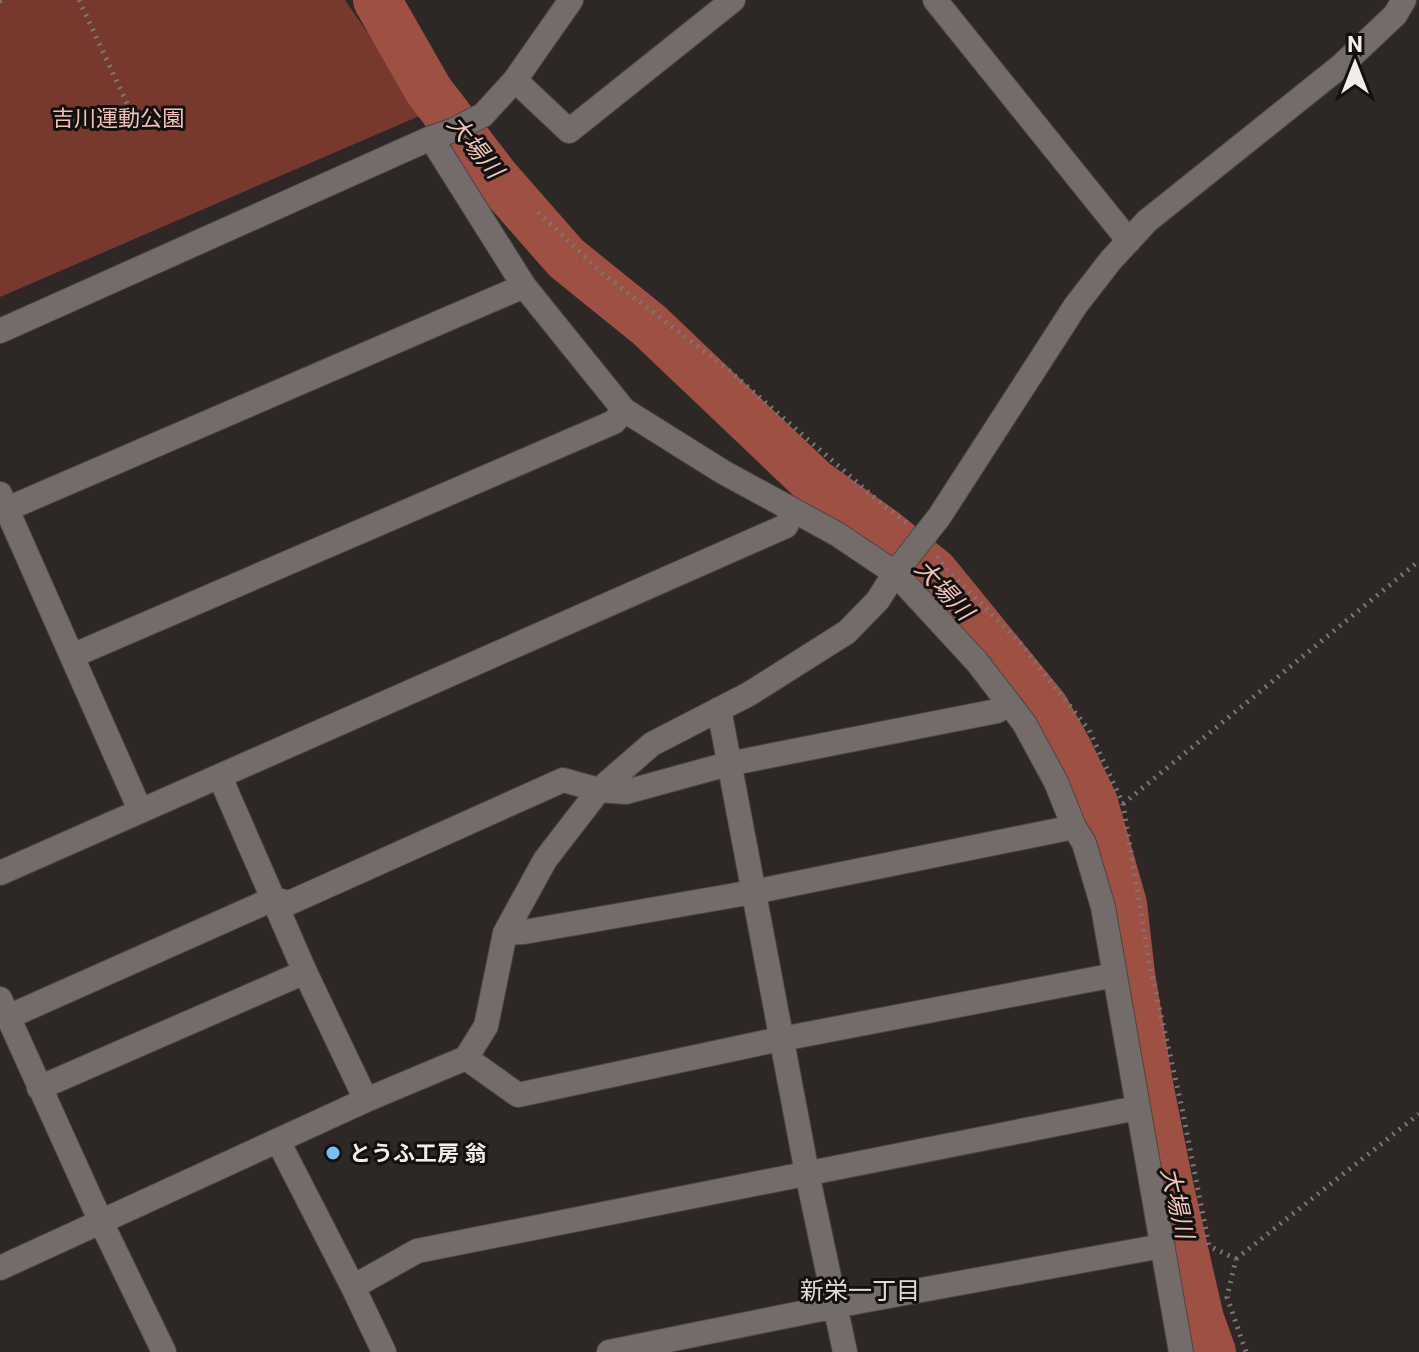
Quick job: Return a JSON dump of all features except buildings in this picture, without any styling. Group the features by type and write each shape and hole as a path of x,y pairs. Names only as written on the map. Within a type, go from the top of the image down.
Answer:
{"street":[{"path":"0,331 483,115 515,80 571,0"},
{"path":"515,80 569,131 733,0"},
{"path":"935,0 1129,241"},
{"path":"0,1268 366,1100 466,1058 486,1026 505,933 545,860 599,790 652,744 749,694 847,632 878,600 939,517 1076,305 1111,260 1147,221 1342,65 1395,15 1404,0"},
{"path":"443,134 524,286 624,410 723,472 793,511 837,534 906,559 977,662 1024,723 1084,843 1103,907 1181,1352"},
{"path":"140,810 4,502 524,286"},
{"path":"72,656 614,422 624,410"},
{"path":"0,873 786,526 793,511"},
{"path":"164,1352 4,1008 273,899 289,903 563,780 599,790 626,792 728,764 997,711 1009,704"},
{"path":"719,709 807,1173 845,1352"},
{"path":"220,777 305,972 366,1100"},
{"path":"505,933 753,892 1074,827"},
{"path":"39,1088 305,972"},
{"path":"466,1058 518,1095 782,1039 1115,975"},
{"path":"353,1287 417,1251 1137,1108"},
{"path":"278,1141 384,1352"},
{"path":"609,1352 836,1306 1162,1246"}],"path":[{"path":"79,0 132,114"},
{"path":"1123,804 1419,561"},
{"path":"1236,1259 1419,1114"}],"green space":[{"name":"吉川運動公園","path":"0,0 345,0 424,114 0,297"}],"waterway":[{"name":"大場川","path":"377,0 429,91 495,177 566,258 649,325 814,482 934,572 1045,708 1094,803 1123,904 1148,1079 1200,1319 1212,1352"}],"place":[{"name":"とうふ工房 翁","path":"333,1153"}],"district":[{"name":"新栄一丁目","path":"860,1291"}]}
